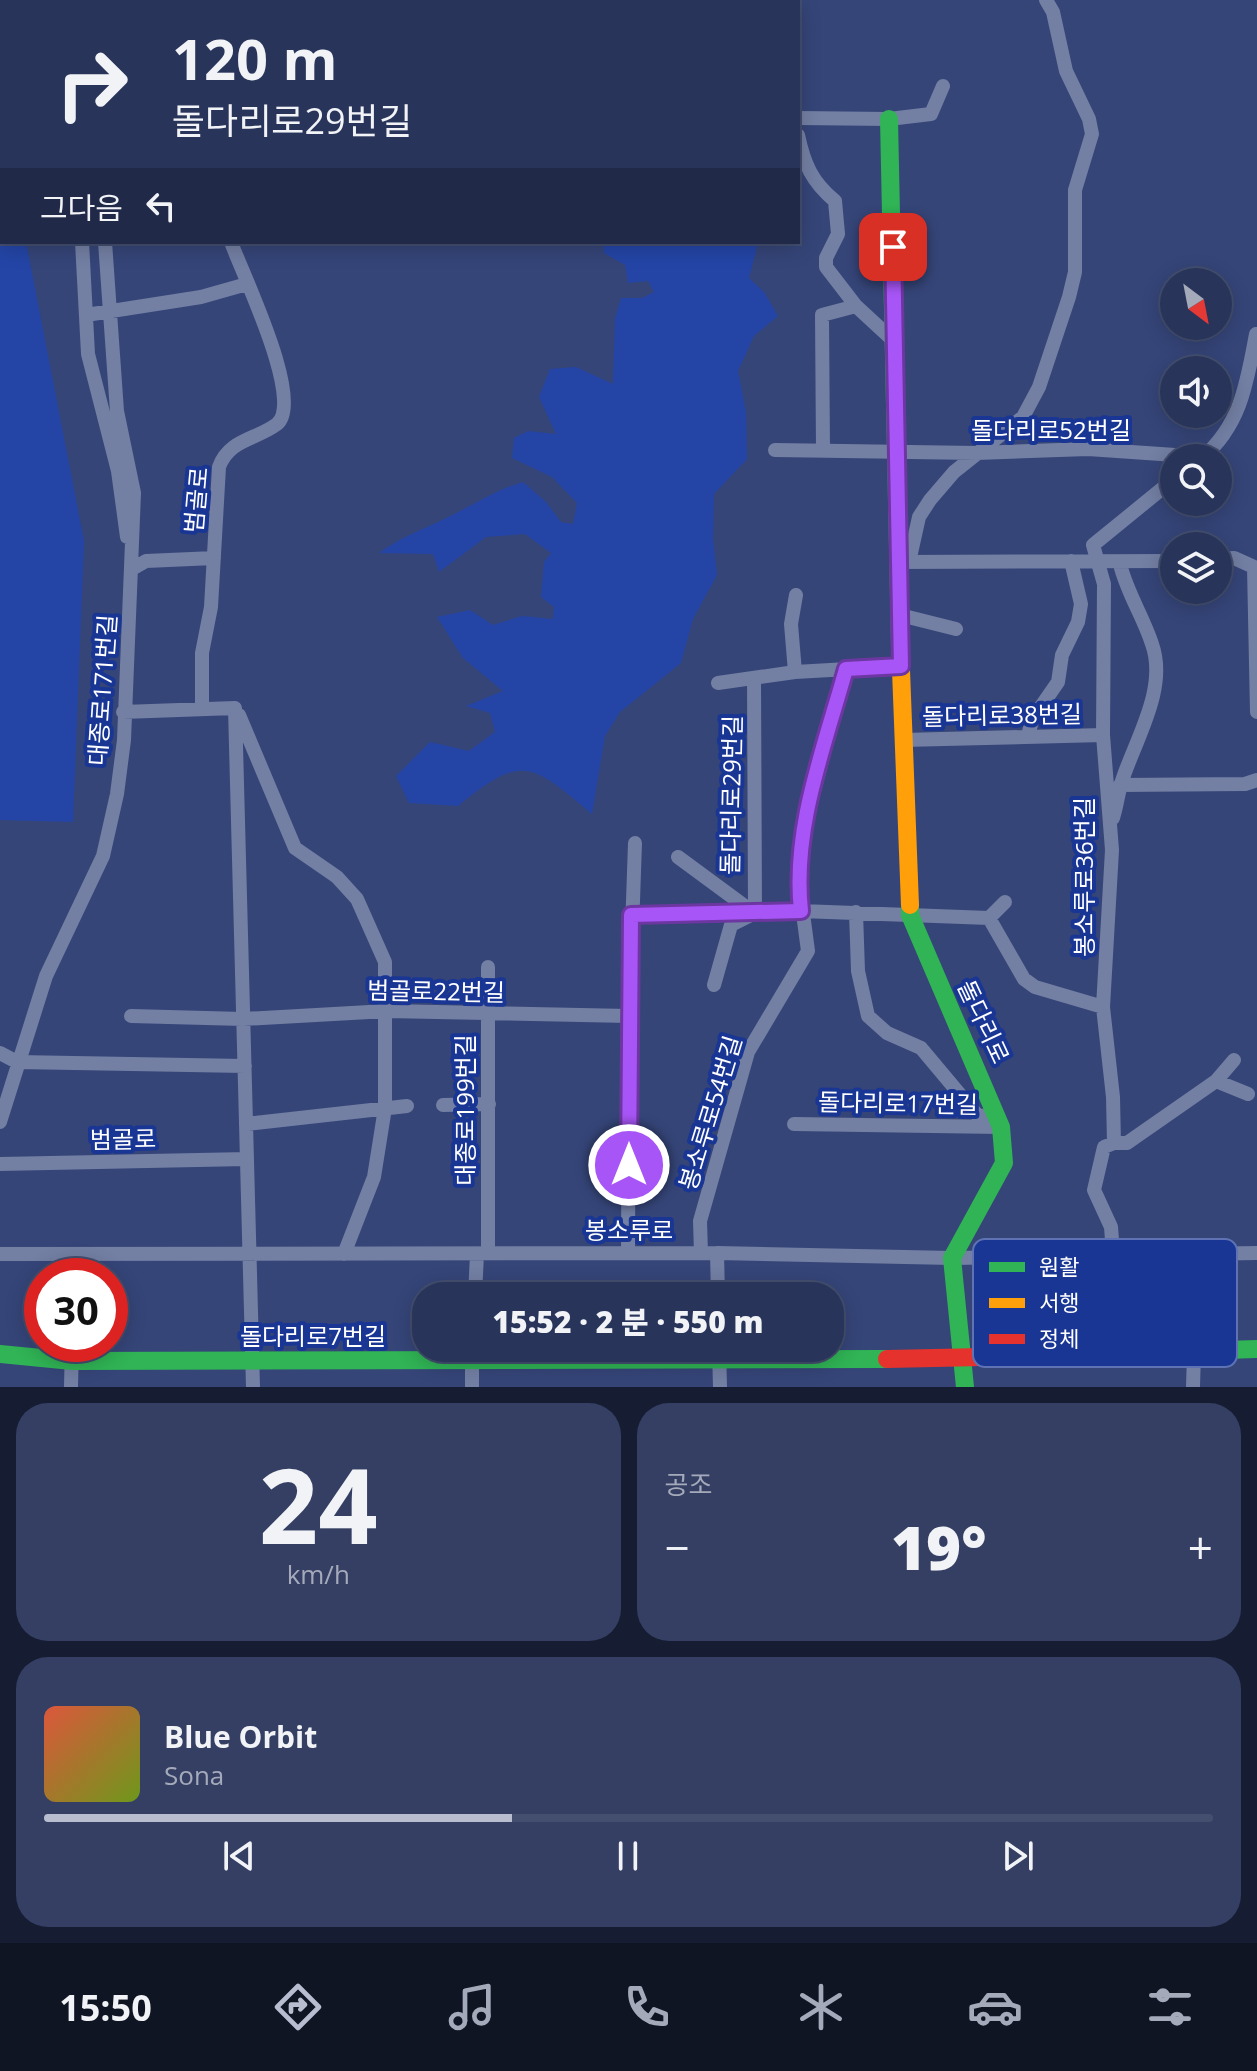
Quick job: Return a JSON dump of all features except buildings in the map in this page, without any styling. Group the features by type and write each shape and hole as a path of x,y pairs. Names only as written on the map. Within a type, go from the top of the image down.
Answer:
{"street":[{"path":"897,560 911,553 919,517 954,472 1023,417 1039,387 1075,272 1075,190 1092,134 1089,119 1066,71 1052,4"},
{"path":"800,118 889,119 931,114 943,86"},
{"name":"돌다리로","path":"889,119 898,451 897,560 910,915 999,1121 1004,1163 952,1258"},
{"path":"800,144 817,187 835,201 838,234 826,258 826,267 856,306 895,342"},
{"path":"82,244 88,354 118,471 132,569 146,561 214,558"},
{"name":"대종로171번길","path":"0,1122 46,976 103,856 117,794 134,493 117,411 105,244"},
{"name":"범골로","path":"202,709 202,653 211,607 219,467 223,455 232,446 276,424 284,416 285,406 275,356 232,244"},
{"path":"86,315 201,297 247,284"},
{"path":"823,450 822,315 856,306"},
{"path":"1219,444 1235,420 1247,385 1256,334"},
{"name":"돌다리로52번길","path":"898,451 977,453 1088,449 1160,455"},
{"path":"775,450 898,451"},
{"path":"1098,563 1093,545 1160,490"},
{"path":"1232,558 1254,567 1257,712"},
{"path":"897,560 1120,564 1160,562"},
{"path":"1028,735 1033,718 1058,682 1062,655 1078,622 1081,604 1071,561"},
{"name":"봉소루로36번길","path":"1098,563 1104,584 1103,735 1111,824 1106,918 1108,959 1103,1007 1113,1097 1114,1143 1104,1147 1094,1190 1111,1227 1112,1239"},
{"name":"봉소루로36번길","path":"1120,564 1130,598 1153,646 1156,671 1153,697 1120,785 1245,784 1257,780"},
{"path":"795,672 791,624 796,595"},
{"path":"900,615 956,629"},
{"path":"718,683 795,672 901,666"},
{"name":"봉소루로54번길","path":"701,1253 700,1221 748,1052 808,951 798,876 803,833 846,669"},
{"name":"돌다리로29번길","path":"754,678 755,913"},
{"path":"123,712 235,708"},
{"path":"235,708 295,848 337,877 357,899 385,962 385,1108 374,1177 344,1254"},
{"path":"235,708 253,1387"},
{"name":"돌다리로38번길","path":"903,740 1103,735"},
{"path":"1111,824 1120,785"},
{"path":"628,1253 629,1016 635,843"},
{"path":"678,857 755,913"},
{"path":"631,915 801,911 989,918 1005,902"},
{"path":"856,912 858,971 868,1016 887,1033 921,1048 978,1116 999,1121"},
{"path":"714,985 731,925 755,913"},
{"path":"989,918 1024,979 1035,987 1103,1007"},
{"name":"대종로199번길","path":"478,1282 483,1254 489,1104 488,967"},
{"name":"범골로22번길","path":"131,1016 243,1019 387,1011 629,1016"},
{"path":"0,1053 17,1062 245,1066"},
{"path":"1114,1143 1127,1143 1216,1081 1234,1060"},
{"path":"1216,1081 1248,1094"},
{"path":"443,1105 489,1104"},
{"path":"246,1124 407,1106"},
{"name":"돌다리로17번길","path":"794,1124 999,1121"},
{"name":"범골로","path":"0,1164 247,1159"},
{"path":"717,1253 718,1282"},
{"name":"봉소루로","path":"0,1254 717,1253 973,1257"},
{"path":"952,1258 965,1387"},
{"name":"돌다리로7번길","path":"1237,1350 1257,1349"},
{"name":"돌다리로7번길","path":"0,1354 24,1354"},
{"name":"돌다리로7번길","path":"128,1355 252,1361 412,1356"},
{"name":"돌다리로7번길","path":"844,1357 973,1359"},
{"path":"71,1387 72,1362"},
{"path":"471,1362 472,1387"},
{"path":"720,1362 720,1387"},
{"path":"1193,1387 1194,1367"}],"shaded area":[{"path":"0,244 26,244 84,541 73,822 0,820"},
{"path":"603,244 754,244 757,247 749,278 764,292 778,316 754,336 738,371 746,412 747,459 714,494 713,539 717,575 693,619 681,663 620,712 605,736 592,814 554,784 526,771 498,778 458,806 409,803 396,776 430,742 469,751 495,732 490,713 466,706 503,691 463,658 437,617 470,610 493,625 522,616 553,619 554,607 541,597 544,562 551,553 525,534 486,537 439,572 433,554 379,553 497,492 523,482 546,502 561,522 573,524 577,503 552,477 512,458 514,438 528,431 556,434 539,397 550,369 576,367 613,384 615,318 621,298 642,298 654,292 648,281 628,283 625,265 604,253"}],"traffic: fast":[{"path":"889,119 900,644"},
{"path":"910,905 910,915 1001,1127 1004,1163 952,1258 965,1387"},
{"path":"1237,1350 1257,1349"},
{"path":"0,1354 72,1361 887,1359"}],"traffic: slow":[{"path":"900,644 910,905"}],"traffic: jam":[{"path":"887,1359 973,1357"}],"route":[{"path":"629,1165 631,915 801,911 798,876 803,833 846,669 901,666 893,247"}]}
